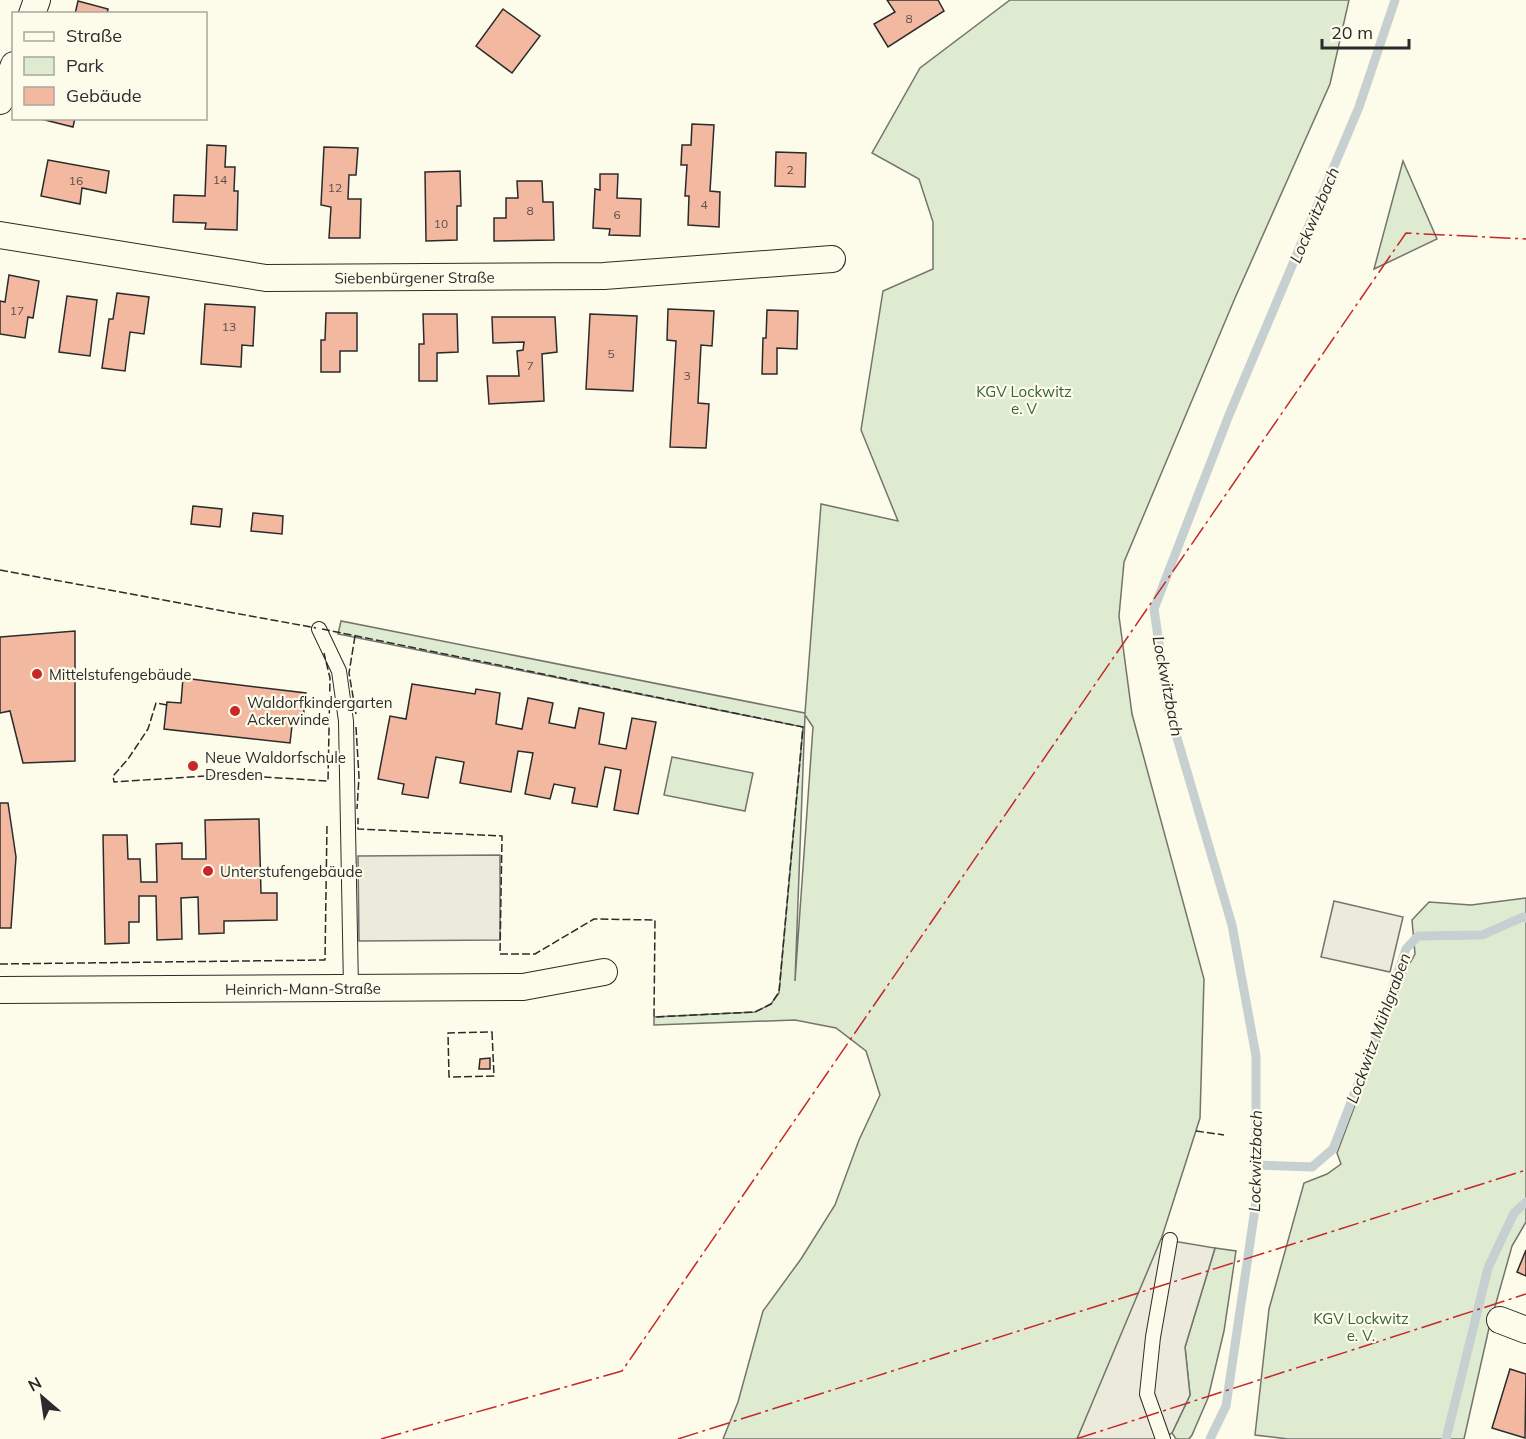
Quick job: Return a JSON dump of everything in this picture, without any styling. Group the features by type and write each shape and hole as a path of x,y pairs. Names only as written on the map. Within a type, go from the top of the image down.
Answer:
{"street":[{"path":"0,101 12,69"},
{"name":"Siebenbürgener Straße","path":"0,235 266,278 604,276 832,259"},
{"name":"Heinrich-Mann-Straße","path":"0,990 523,987 604,972"},
{"path":"1500,1320 1526,1330"}],"lane":[{"path":"319,629 339,671 346,721 351,988"},
{"path":"1163,1439 1147,1394 1170,1240"}],"green space":[{"name":"KGV Lockwitz e. V","path":"1010,0 1349,0 1330,84 1235,298 1124,562 1119,616 1132,714 1204,979 1200,1118 1142,1299 1077,1439 723,1439 738,1402 763,1311 801,1259 835,1205 859,1140 880,1095 866,1051 836,1028 795,1020 654,1025 654,1017 755,1012 771,1004 779,993 803,727 338,634 341,621 805,713 821,504 898,521 861,430 883,291 933,269 933,222 919,179 872,153 920,68","holes":["805,715 813,727 795,981"]},
{"path":"1403,161 1437,239 1374,269"},
{"path":"672,757 753,773 745,811 664,795"},
{"name":"KGV Lockwitz e. V.","path":"1526,898 1526,1222 1512,1246 1489,1328 1464,1439 1288,1439 1255,1435 1269,1309 1304,1183 1327,1174 1341,1164 1337,1153 1405,972 1415,954 1412,920 1429,902 1471,905"},
{"path":"1215,1248 1236,1251 1224,1331 1208,1398 1192,1435 1189,1439 1176,1439 1172,1433 1190,1395 1185,1347"}],"shaded area":[{"path":"500,855 500,940 359,941 358,856"},
{"path":"1334,901 1403,917 1390,972 1321,957"},
{"path":"1161,1239 1215,1248 1185,1347 1190,1395 1172,1433 1162,1439 1077,1439"}],"building":[{"path":"887,0 938,0 944,11 888,47 874,24 895,12"},
{"path":"78,1 108,9 107,12 75,12"},
{"path":"503,9 540,36 512,73 476,46"},
{"path":"45,120 75,120 73,127"},
{"path":"692,124 714,125 710,191 720,192 719,227 688,225 689,196 685,196 687,165 681,165 682,145 691,145"},
{"path":"207,145 226,146 225,167 235,167 234,191 238,191 237,230 205,229 206,223 173,222 174,195 205,196"},
{"path":"324,147 358,148 356,175 349,175 348,199 361,199 360,238 329,238 331,207 321,205"},
{"path":"776,152 806,153 805,187 775,186"},
{"path":"48,160 109,171 106,193 82,188 80,204 41,196"},
{"path":"460,171 461,206 457,206 457,240 426,241 425,172"},
{"path":"600,174 618,174 617,198 641,199 640,236 609,235 610,229 593,228 595,189 600,190"},
{"path":"517,181 542,181 543,202 553,202 554,240 494,241 494,218 506,218 506,198 518,198"},
{"path":"9,275 39,281 33,318 28,317 25,338 0,334 0,301 5,302"},
{"path":"117,293 149,297 144,334 130,332 125,371 102,368 109,319 113,319"},
{"path":"67,296 97,300 90,356 59,352"},
{"path":"205,304 255,307 253,346 242,345 241,367 201,364"},
{"path":"668,309 714,311 712,346 701,345 698,403 709,404 706,448 670,447 676,341 667,340"},
{"path":"767,310 798,311 797,349 777,348 777,374 762,374 763,338 766,338"},
{"path":"326,313 357,313 357,351 340,351 340,372 321,372 321,340 325,340"},
{"path":"423,314 457,314 458,352 437,353 437,381 419,381 419,344 424,344"},
{"path":"590,314 637,316 633,391 586,389"},
{"path":"492,317 555,317 557,352 542,354 544,401 489,404 487,376 519,376 517,351 523,350 524,342 493,343"},
{"path":"193,506 222,509 220,527 191,524"},
{"path":"253,513 283,516 282,534 251,531"},
{"name":"Mittelstufengebäude","path":"75,631 75,761 23,763 10,711 0,713 0,637"},
{"name":"Waldorfkindergarten Ackerwinde","path":"183,678 306,693 303,719 293,717 290,743 164,729 167,702 181,703"},
{"path":"412,684 475,694 476,689 500,693 496,724 522,729 528,698 553,703 549,723 575,728 579,708 604,713 599,744 626,749 632,718 656,722 638,814 614,810 621,770 605,767 597,807 572,803 575,788 554,784 550,799 525,794 533,753 518,751 511,792 460,783 464,762 436,757 428,798 402,794 404,784 378,779 390,716 406,719"},
{"path":"0,803 8,803 16,857 11,928 0,928"},
{"name":"Unterstufengebäude","path":"259,819 261,893 277,893 277,920 224,921 224,933 199,934 198,897 181,898 182,939 157,940 156,896 139,896 139,922 129,922 129,943 105,944 103,835 127,835 128,859 140,859 141,882 157,882 156,844 182,843 182,859 206,859 205,820"},
{"path":"490,1058 490,1069 479,1069 480,1059"},
{"path":"1526,1250 1526,1276 1517,1272"},
{"path":"1510,1369 1526,1374 1525,1438 1492,1428"}],"waterway":[{"name":"Lockwitzbach","path":"1210,1439 1226,1406 1256,1202 1256,1056 1232,925 1168,707 1154,609 1229,415 1359,107 1395,0"},
{"name":"Lockwitz Mühlgraben","path":"1256,1165 1312,1167 1333,1149 1373,1045 1406,949 1418,936 1482,935 1523,917 1526,918"},
{"path":"1446,1439 1488,1268 1514,1213 1526,1202"}],"fence":[{"path":"0,570 316,628"},
{"path":"322,629 803,727 779,992 771,1004 755,1012 654,1017 655,920 594,919 535,954 500,954 502,836 358,829 358,818"},
{"path":"355,636 349,673 356,714"},
{"path":"167,705 156,703 148,729 128,759 113,776 114,782 206,776 328,781 330,678 324,653"},
{"path":"356,727 359,777 357,809"},
{"path":"0,964 325,960 327,824"},
{"path":"492,1032 494,1076 449,1077 448,1033 492,1032"},
{"path":"1196,1131 1224,1135"}],"power":[{"path":"381,1439 622,1371 1406,233 1526,239"},
{"path":"678,1439 1526,1170"},
{"path":"1076,1439 1526,1294"}],"place":[{"name":"Mittelstufengebäude","path":"37,674"},
{"name":"Waldorfkindergarten Ackerwinde","path":"235,711"},
{"name":"Neue Waldorfschule Dresden","path":"193,766"},
{"name":"Unterstufengebäude","path":"208,871"}]}
